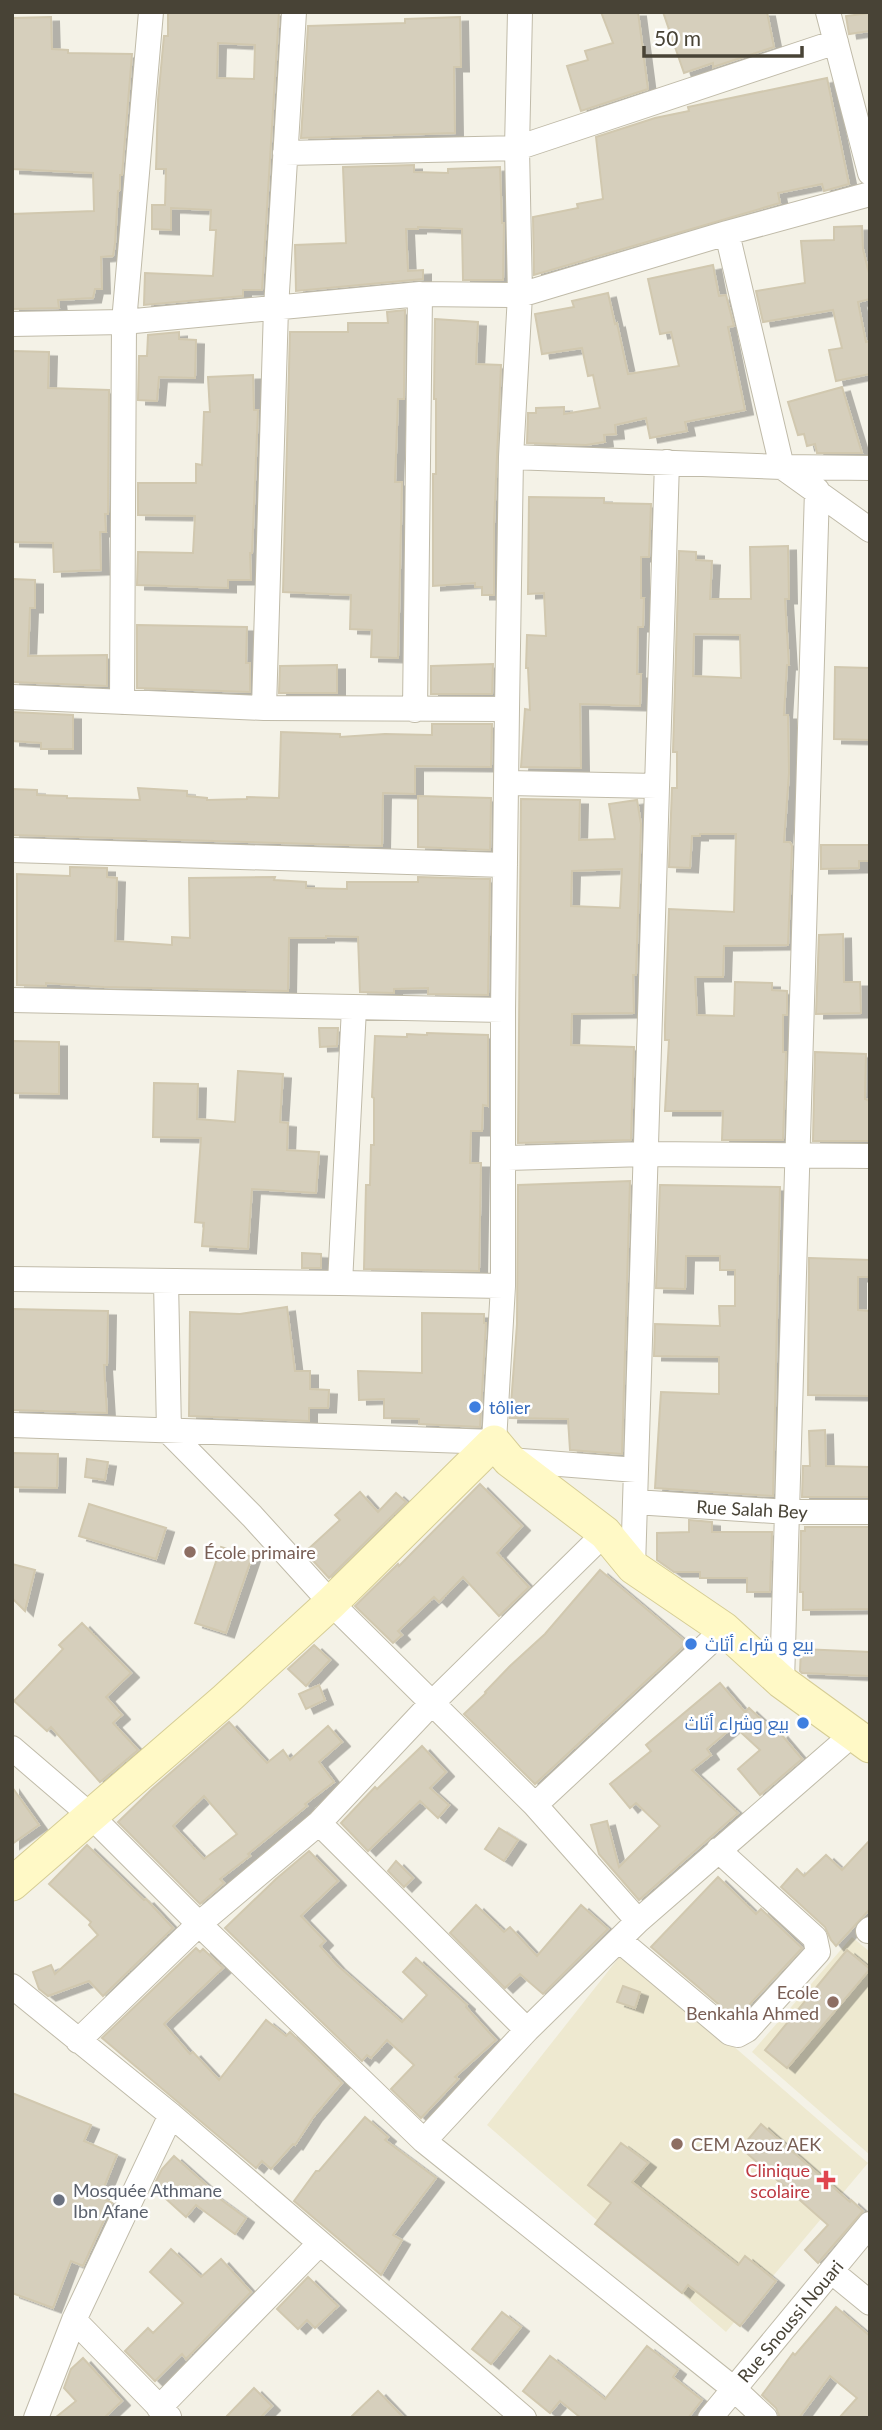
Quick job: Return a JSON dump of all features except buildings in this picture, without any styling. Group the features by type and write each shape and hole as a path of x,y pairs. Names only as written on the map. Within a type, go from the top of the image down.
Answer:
{"street":[{"path":"122,702 124,322 151,12"},
{"path":"264,708 276,308 294,12"},
{"path":"12,1884 226,1699 502,1451 503,1010 511,457 520,295 517,148 520,12"},
{"path":"828,12 869,168"},
{"path":"285,153 517,148 836,43"},
{"path":"12,324 124,322 420,294 520,295 727,233 870,194"},
{"path":"727,233 782,467 870,530"},
{"path":"415,710 420,294"},
{"path":"511,457 870,468"},
{"path":"633,1567 667,462"},
{"path":"782,1682 817,490"},
{"path":"12,697 264,708 507,709"},
{"path":"507,783 657,786"},
{"path":"12,850 505,865"},
{"path":"12,1000 503,1010"},
{"path":"340,1283 354,1008"},
{"path":"504,1158 646,1154 870,1156"},
{"path":"12,1279 503,1286"},
{"path":"166,1282 169,1432 252,1516 331,1603 535,1805 638,1922"},
{"path":"12,1425 502,1451 636,1470"},
{"path":"424,2141 527,2030 638,1922 718,1850 861,1740 782,1682 724,1629 633,1567 605,1533 502,1451"},
{"name":"Rue Salah Bey","path":"635,1502 788,1512 870,1512"},
{"path":"78,2041 199,1924 319,1824 432,1703 605,1533"},
{"path":"535,1805 724,1629"},
{"path":"12,1748 90,1815 424,2141 734,2389 765,2418"},
{"path":"319,1824 527,2030"},
{"path":"619,1940 730,2033 738,2035 747,2030 818,1952 818,1946 816,1938 718,1850"},
{"path":"12,1986 171,2115 524,2418"},
{"path":"36,2418 74,2320 171,2115"},
{"name":"Rue Snoussi Nouari","path":"710,2418 870,2224"},
{"path":"74,2320 165,2413 320,2243"},
{"path":"831,2271 870,2303"}],"shaded area":[{"name":"Ecole Benkahla Ahmed","path":"852,1937 870,1952 870,2155 752,2052"},
{"name":"CEM Azouz AEK","path":"624,1951 868,2163 726,2332 487,2125"}],"place":[{"name":"tôlier","path":"475,1407"},
{"name":"École primaire","path":"190,1552"},
{"name":"بيع و شراء أثاث","path":"691,1644"},
{"name":"بيع وشراء أثاث","path":"803,1723"},
{"name":"Ecole Benkahla Ahmed","path":"833,2002"},
{"name":"CEM Azouz AEK","path":"677,2144"},
{"name":"Clinique scolaire","path":"826,2180"},
{"name":"Mosquée Athmane Ibn Afane","path":"59,2200"}]}
